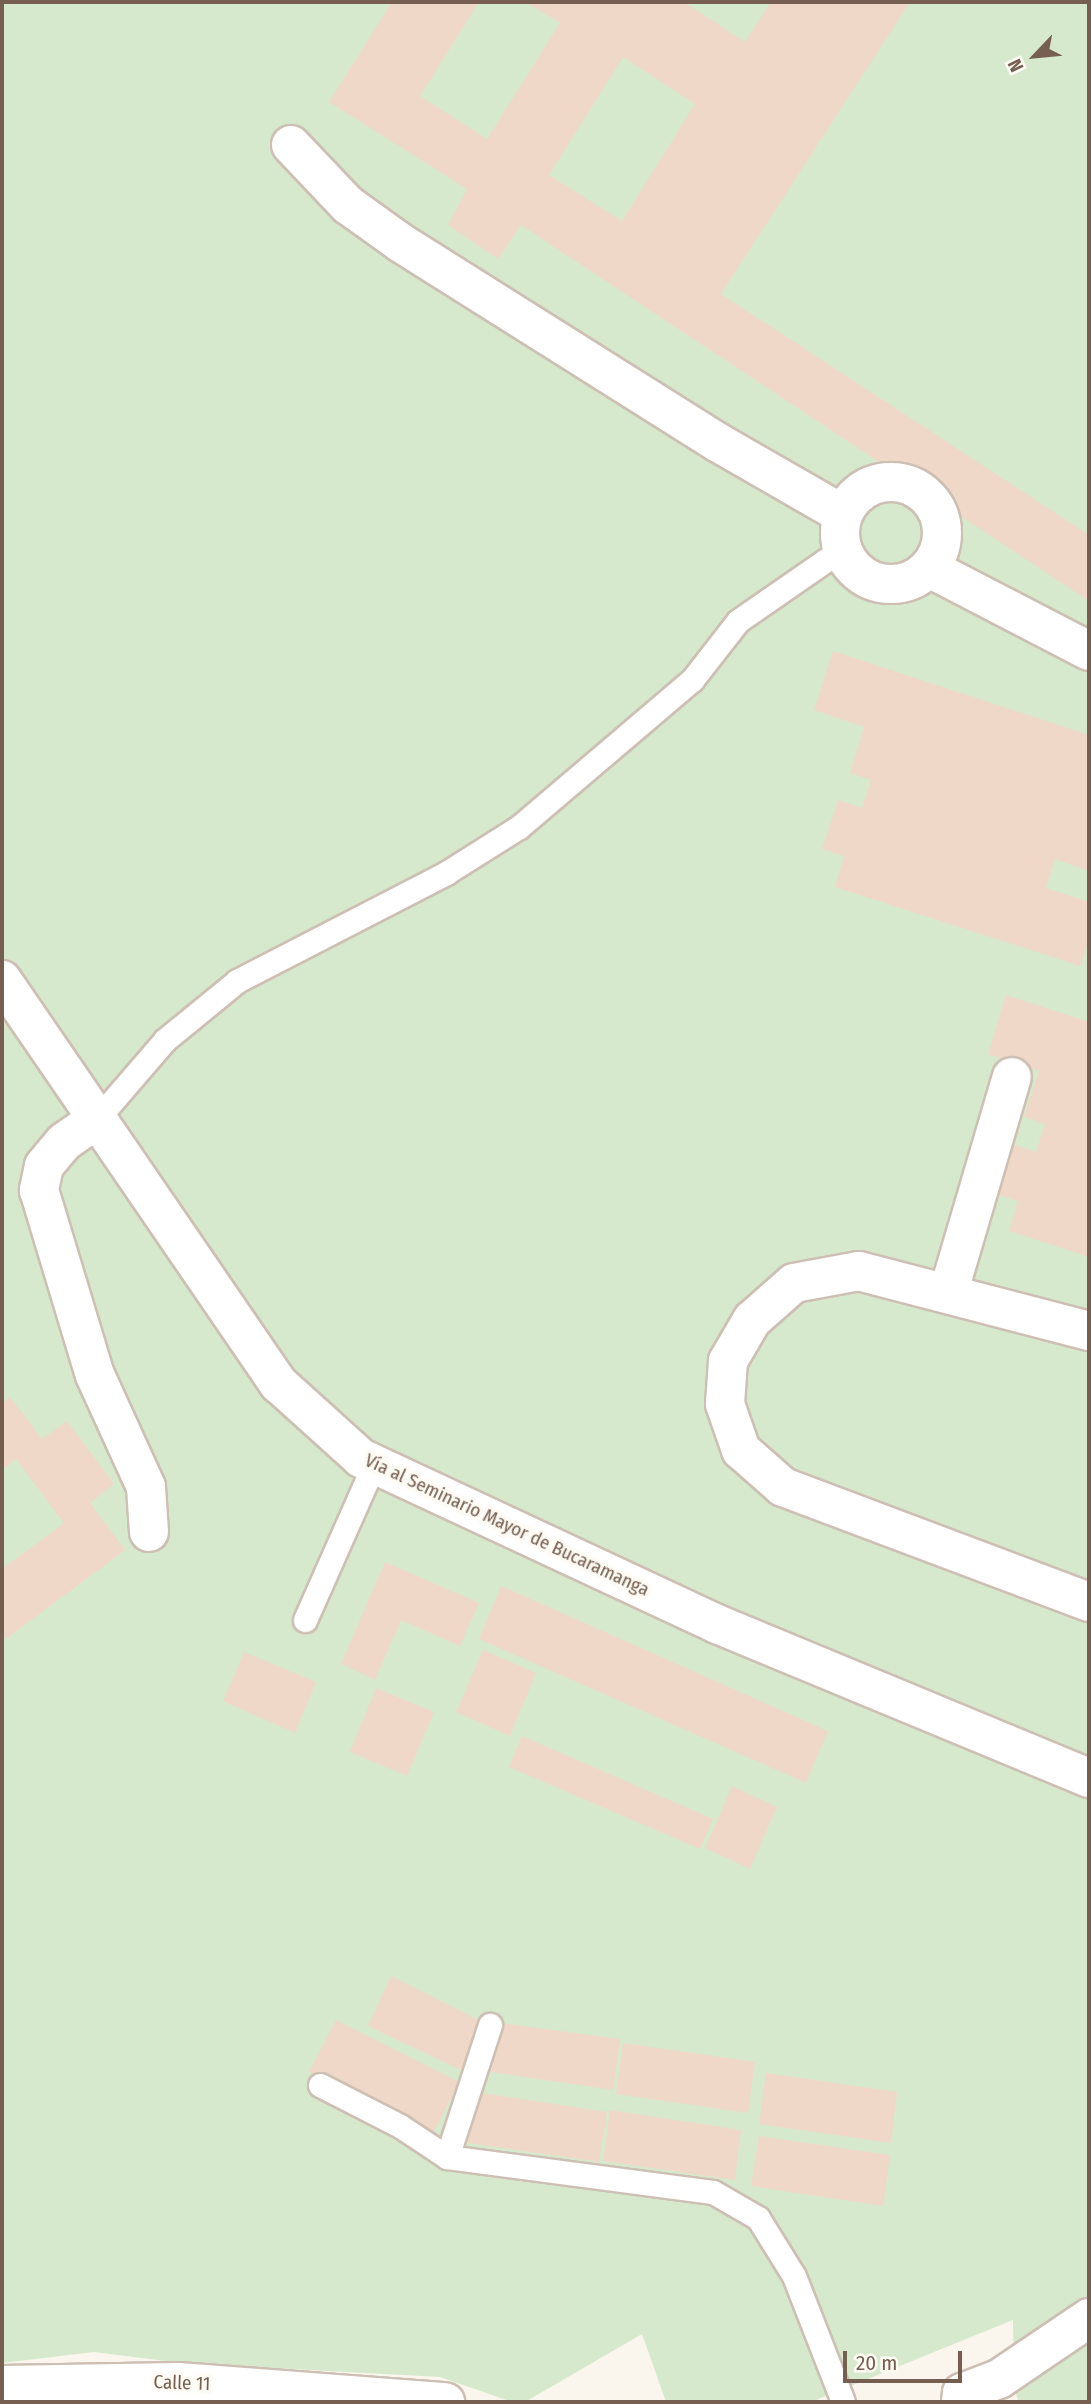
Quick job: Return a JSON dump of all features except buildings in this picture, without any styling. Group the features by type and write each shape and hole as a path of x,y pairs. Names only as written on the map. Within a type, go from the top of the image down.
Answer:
{"street":[{"path":"291,145 348,205 401,243 717,442 842,531 859,574 873,581 903,583 929,569 939,553 941,526 931,501 918,488 883,481 851,498 842,531"},
{"path":"929,569 1089,650"},
{"name":"Vía al Seminario Mayor de Bucaramanga","path":"2,980 279,1384 361,1458 717,1624 1089,1777"},
{"path":"948,1294 1012,1077"},
{"path":"97,1119 64,1142 44,1166 39,1190 95,1375 146,1487 149,1532"},
{"path":"1089,1331 859,1271 794,1283 752,1320 728,1361 724,1405 741,1450 783,1487 1089,1602"},
{"path":"961,2402 962,2393 999,2379 1089,2318"},
{"name":"Calle 11","path":"2,2385 54,2392 178,2382 442,2401"}],"lane":[{"path":"97,1119 165,1040 237,981 446,873 519,827 692,680 738,621 842,531"},
{"path":"305,1620 374,1464"},
{"path":"447,2157 490,2025"},
{"path":"320,2085 400,2126 447,2157 713,2192 758,2218 794,2276 844,2402"}],"green space":[{"path":"2,2 1089,2 1089,2402 1019,2402 1014,2390 1013,2320 811,2402 666,2402 642,2334 525,2402 512,2402 440,2377 181,2363 94,2352 2,2363"}]}
